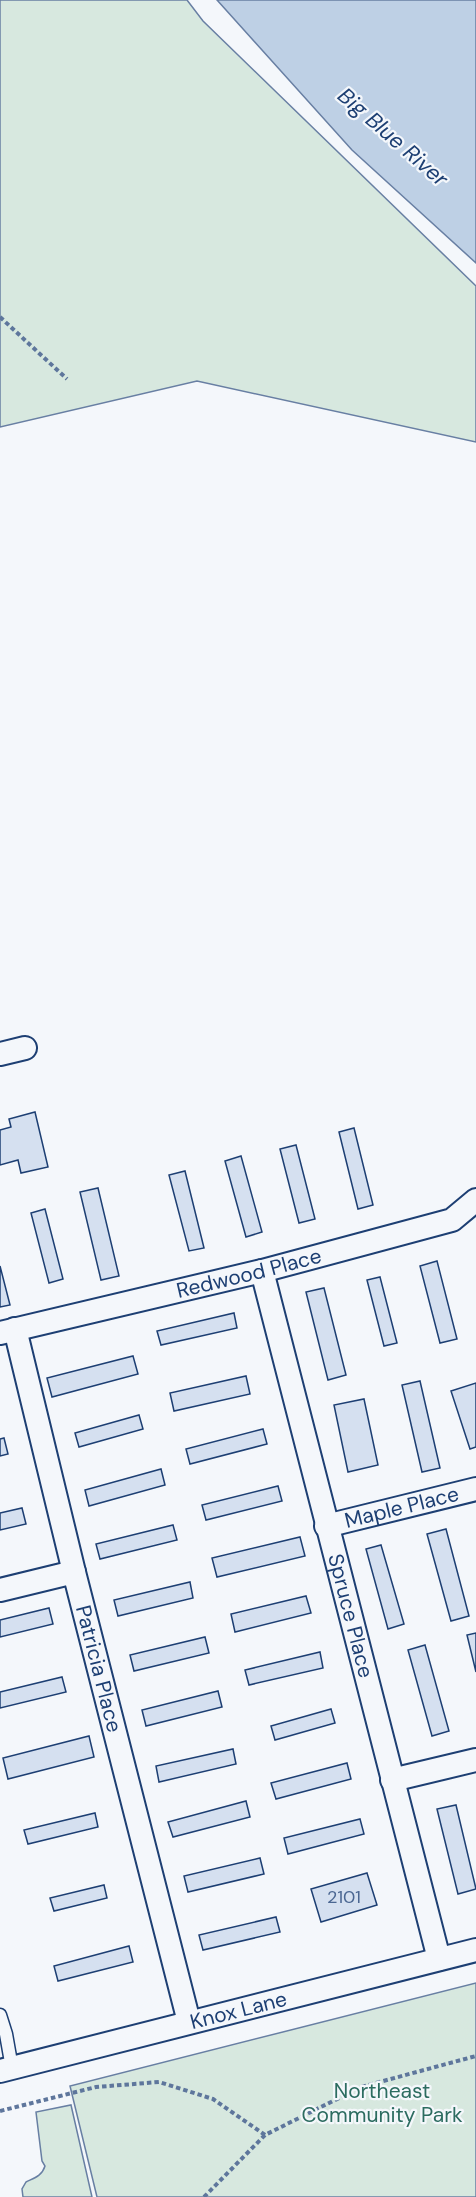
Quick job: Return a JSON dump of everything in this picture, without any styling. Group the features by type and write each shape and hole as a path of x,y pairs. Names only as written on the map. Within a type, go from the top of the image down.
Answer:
{"street":[{"path":"0,1054 25,1048"},
{"name":"Redwood Place","path":"7,1331 262,1271 452,1220 476,1200"},
{"name":"Spruce Place","path":"262,1271 439,1959"},
{"name":"Patricia Place","path":"7,1331 74,1572 189,2022"},
{"name":"Maple Place","path":"326,1526 476,1489"},
{"path":"0,1590 74,1572"},
{"path":"393,1780 476,1760"},
{"name":"Knox Lane","path":"6,2069 476,1950"}],"lane":[{"path":"0,2015 6,2034 6,2069"}],"path":[{"path":"0,317 67,379"},
{"path":"204,2197 265,2135 361,2087 476,2055"},
{"path":"0,2111 96,2087 159,2082 213,2099 265,2135"}],"green space":[{"path":"0,0 187,0 203,21 476,286 476,442 197,381 0,427"},
{"name":"Northeast Community Park","path":"476,1983 476,2197 97,2197 70,2086"},
{"path":"71,2105 92,2197 23,2197 22,2189 26,2182 40,2174 45,2166 42,2161 36,2112"}],"water":[{"name":"Big Blue River","path":"217,0 476,0 476,263 352,150"}],"building":[{"path":"35,1112 48,1167 21,1173 18,1160 0,1165 0,1130 11,1127 9,1119"},
{"path":"354,1128 373,1205 358,1209 339,1132"},
{"path":"296,1145 315,1219 299,1223 280,1149"},
{"path":"241,1156 262,1232 246,1237 225,1161"},
{"path":"185,1171 204,1248 189,1251 169,1175"},
{"path":"98,1188 119,1276 101,1280 80,1192"},
{"path":"45,1209 63,1279 49,1283 31,1213"},
{"path":"437,1261 457,1339 440,1343 420,1266"},
{"path":"0,1266 10,1305 0,1307"},
{"path":"380,1277 397,1343 384,1346 367,1280"},
{"path":"324,1288 346,1375 328,1380 306,1292"},
{"path":"234,1313 237,1328 161,1345 157,1331"},
{"path":"133,1356 138,1374 52,1397 47,1378"},
{"path":"246,1376 250,1394 174,1411 170,1393"},
{"path":"420,1381 440,1468 422,1472 402,1385"},
{"path":"476,1383 476,1447 470,1449 451,1391"},
{"path":"364,1399 378,1465 348,1472 334,1405"},
{"path":"139,1415 143,1429 79,1447 75,1433"},
{"path":"263,1429 267,1444 190,1464 186,1449"},
{"path":"4,1438 8,1454 0,1456 0,1439"},
{"path":"161,1469 165,1485 89,1506 85,1490"},
{"path":"278,1486 282,1501 206,1520 202,1505"},
{"path":"22,1508 26,1524 0,1530 0,1513"},
{"path":"173,1525 177,1540 100,1559 96,1544"},
{"path":"446,1529 469,1616 451,1621 427,1534"},
{"path":"300,1537 305,1556 217,1577 212,1558"},
{"path":"381,1545 404,1624 388,1629 366,1549"},
{"path":"190,1582 193,1598 118,1616 114,1600"},
{"path":"306,1596 311,1613 235,1632 231,1614"},
{"path":"49,1608 53,1624 0,1637 0,1620"},
{"path":"476,1633 476,1672 467,1635"},
{"path":"205,1637 209,1653 134,1671 130,1655"},
{"path":"425,1645 449,1731 432,1736 408,1650"},
{"path":"320,1652 323,1668 249,1685 245,1670"},
{"path":"62,1677 66,1692 0,1708 0,1692"},
{"path":"218,1691 222,1707 146,1726 142,1710"},
{"path":"331,1709 335,1723 275,1740 271,1726"},
{"path":"89,1736 94,1757 8,1779 3,1758"},
{"path":"233,1749 236,1764 159,1782 156,1766"},
{"path":"347,1763 351,1779 276,1799 271,1783"},
{"path":"246,1801 250,1817 173,1837 168,1822"},
{"path":"456,1805 476,1889 458,1894 437,1809"},
{"path":"95,1813 98,1827 28,1844 24,1830"},
{"path":"360,1819 364,1834 288,1854 284,1838"},
{"path":"260,1858 264,1874 188,1892 184,1876"},
{"path":"367,1873 377,1905 321,1922 311,1889"},
{"path":"104,1885 107,1898 54,1911 50,1898"},
{"path":"276,1917 280,1932 203,1950 199,1935"},
{"path":"129,1946 133,1962 58,1981 54,1966"}]}
